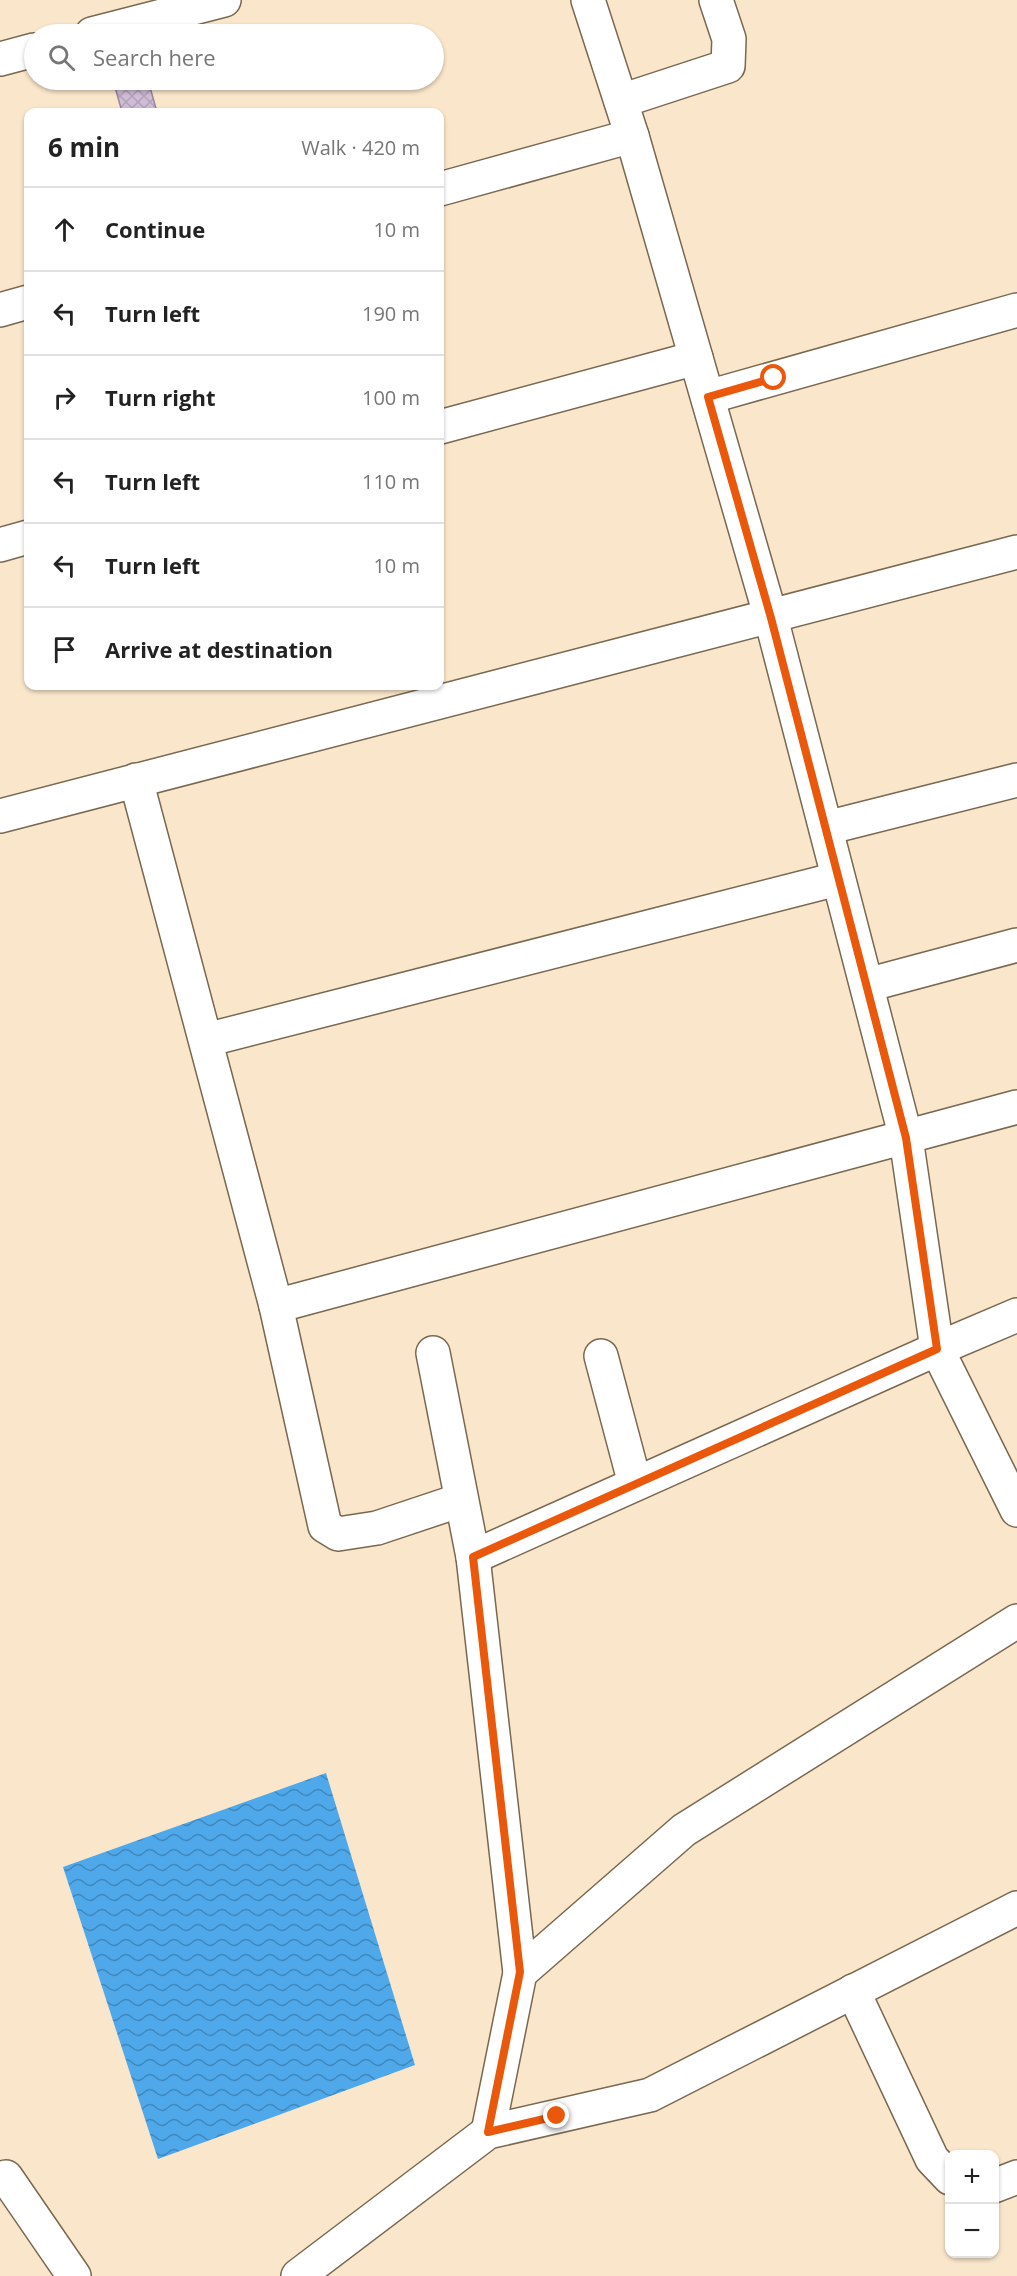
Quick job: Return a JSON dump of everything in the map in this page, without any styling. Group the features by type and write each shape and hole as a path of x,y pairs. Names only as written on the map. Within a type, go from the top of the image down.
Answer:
{"street":[{"path":"131,24 224,0"},
{"path":"588,0 632,136 771,618 826,828 837,879 867,985 906,1138 937,1349 1017,1510"},
{"path":"621,101 728,66 729,39 716,0"},
{"path":"0,59 24,53"},
{"path":"444,188 632,136"},
{"path":"0,310 24,303"},
{"path":"708,397 1017,310"},
{"path":"444,426 696,358"},
{"path":"0,545 24,538"},
{"path":"0,816 771,618 1017,552"},
{"path":"136,780 276,1306 325,1526 338,1534 377,1528 461,1500"},
{"path":"826,828 1017,780"},
{"path":"206,1040 837,879"},
{"path":"867,985 1017,945"},
{"path":"276,1306 1017,1107"},
{"path":"473,1557 1017,1315"},
{"path":"433,1353 473,1557 520,1972 488,2132"},
{"path":"601,1356 635,1484"},
{"path":"520,1972 684,1830 1017,1621"},
{"path":"299,2276 488,2132 650,2095 1017,1908"},
{"path":"853,1991 932,2159 945,2173"},
{"path":"6,2177 74,2276"},
{"path":"999,2184 1017,2177"}],"water":[{"path":"326,1773 415,2065 158,2159 63,1867"}],"building":[{"path":"116,90 151,90 156,108 121,108"}],"route":[{"path":"557,2116 488,2132 520,1972 473,1557 937,1349 906,1138 771,618 708,397 774,378"}]}
